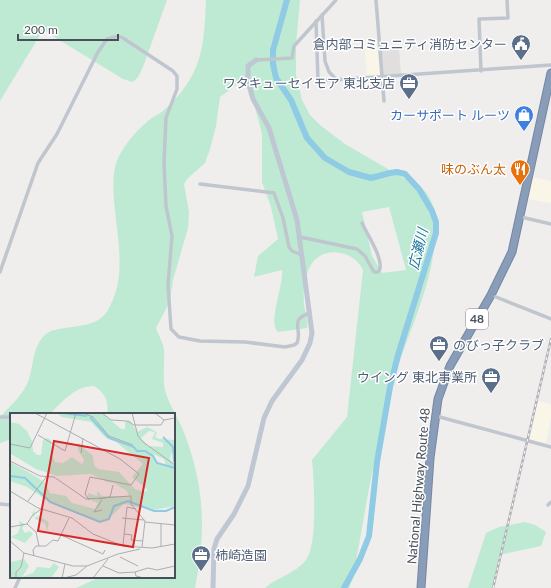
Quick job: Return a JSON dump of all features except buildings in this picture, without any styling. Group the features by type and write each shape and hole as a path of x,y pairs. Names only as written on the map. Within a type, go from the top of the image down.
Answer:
{"highway":[{"name":"National Highway Route 48","path":"421,588 434,415 439,395 450,366 491,295 512,252 521,217 551,73"}],"street":[{"path":"213,588 212,561 215,544 234,514 252,476 260,429 269,407 302,360 310,343 312,334 300,236 292,202 269,128 250,90 247,68 256,60 287,59 294,56 294,46 336,0"},
{"path":"376,0 384,101"},
{"path":"481,71 479,19 508,18 507,0"},
{"path":"322,15 326,67 338,80"},
{"path":"316,21 318,81 383,78 551,65"},
{"path":"0,272 38,162 70,111 101,46 111,37 118,36 131,42 170,67 177,76 178,84 176,95 166,118 164,163 166,206 172,236 168,285 171,329 178,337 193,340 245,342 285,346 297,342 298,322 302,316 310,313"},
{"path":"200,184 274,193 283,218 289,247 292,251 302,255"},
{"path":"521,217 551,224"},
{"path":"300,236 357,249 365,256 374,272 378,272 380,267 378,256 362,223"},
{"path":"491,295 551,319"},
{"path":"434,415 551,447"},
{"path":"0,504 10,505"},
{"path":"15,588 20,578"}],"shaded area":[{"path":"377,39 380,75 367,76 364,40"},
{"path":"399,49 401,74 383,75 381,50"},
{"path":"532,177 551,181 551,203 527,199"},
{"path":"538,401 551,404 551,418 546,443 530,440"}],"green space":[{"path":"0,0 167,0 143,67 138,77 133,82 123,79 43,30 0,101"},
{"path":"206,0 300,0 296,45 296,75 302,100 310,115 320,125 345,144 424,190 433,205 436,221 436,239 430,272 393,383 381,431 353,578 349,588 265,588 302,565 310,552 314,527 314,482 312,460 347,417 363,270 359,263 353,258 338,252 322,255 316,259 309,269 304,284 304,304 307,328 278,332 275,327 274,320 281,285 282,270 254,277 258,256 278,239 271,207 262,182 262,134 247,77 220,97 216,126 205,163 187,179 184,184 189,212 188,228 173,280 170,301 156,328 164,349 165,390 174,413 107,413 107,401 101,392 94,386 87,387 75,391 51,413 10,413 10,439 0,443 0,417 16,401 28,382 34,356 41,339 46,334 53,331 97,321 107,312 111,304 119,277 120,259 113,186 119,156 136,133 150,120 163,111 186,86 198,61 204,33","holes":["389,207 406,270 382,273 372,256 362,212"]},
{"path":"175,414 192,455 200,492 202,529 199,568 195,588 76,588 98,578 175,578"},
{"path":"525,522 535,525 546,532 541,546 499,555 493,588 468,588 486,533 499,527"}],"waterway":[{"name":"広瀬川","path":"287,0 273,50 273,64 276,78 291,100 307,138 325,158 349,172 371,178 397,172 405,174 419,189 432,211 436,222 436,233 398,355 390,387 377,462 369,536 360,559 344,588"}],"railway":[{"path":"493,588 551,339"}],"place":[{"name":"倉内部コミュニティ消防センター","path":"521,61"},
{"name":"ワタキューセイモア 東北支店","path":"409,100"},
{"name":"カーサポート ルーツ","path":"524,132"},
{"name":"味のぶん太","path":"520,186"},
{"name":"のびっ子クラブ","path":"439,362"},
{"name":"ウイング 東北事業所","path":"491,394"},
{"name":"柿崎造園","path":"201,572"}]}
